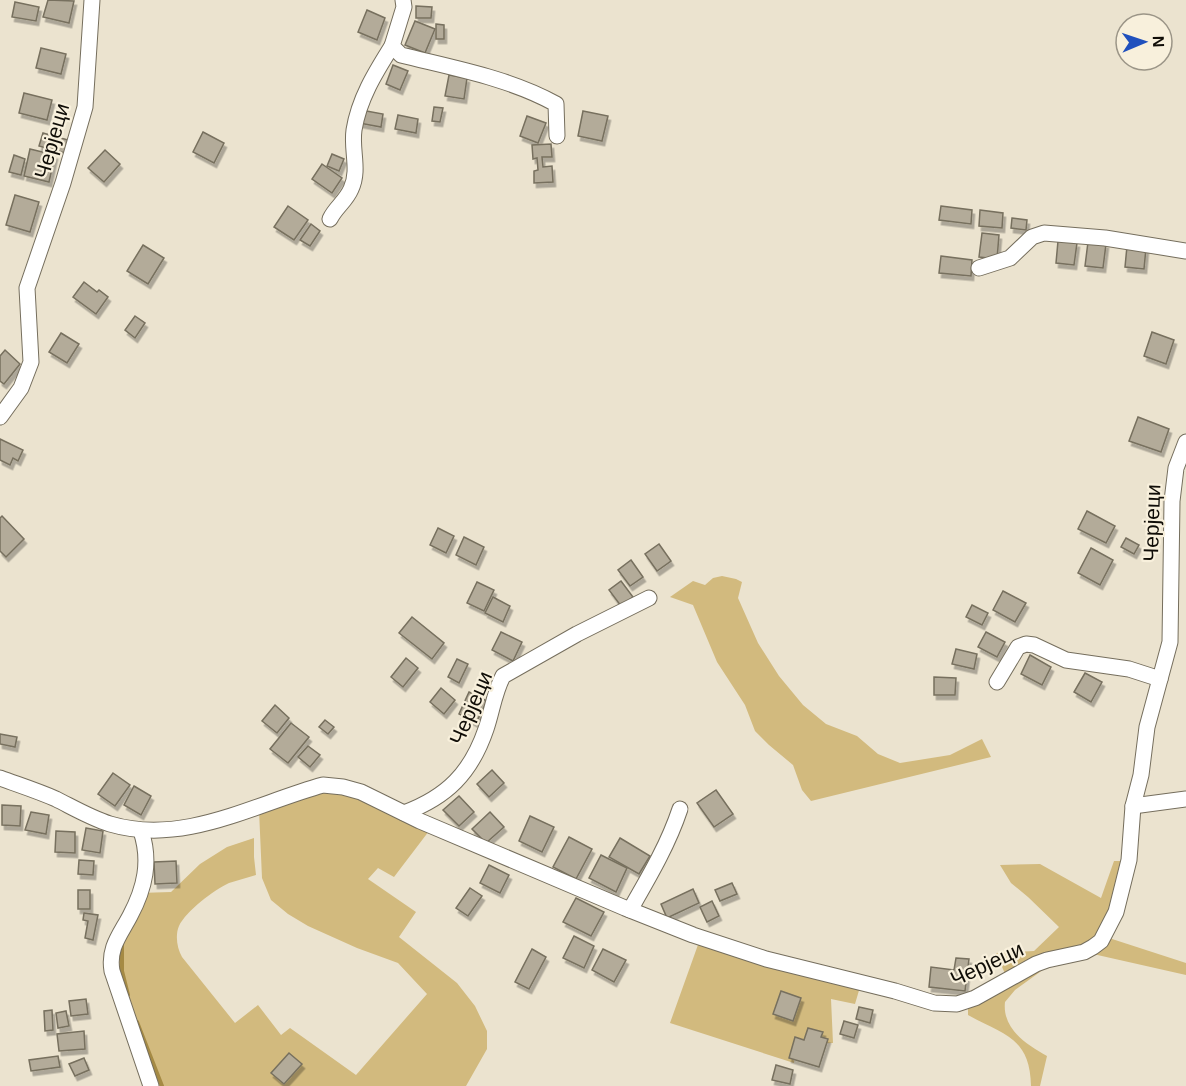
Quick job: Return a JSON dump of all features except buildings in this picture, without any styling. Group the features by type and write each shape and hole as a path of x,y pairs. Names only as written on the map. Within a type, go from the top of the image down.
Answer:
{"street":[{"name":"Черјеци","path":"0,417 21,388 31,362 27,288 63,183 85,107 92,0"},
{"path":"330,219 351,190 355,173 354,131 363,97 392,46 404,8 403,0"},
{"path":"392,46 401,55 476,73 546,98 556,104 557,136"},
{"path":"979,268 1010,258 1032,237 1044,233 1105,238 1186,252"},
{"name":"Черјеци","path":"0,778 56,799 89,816 111,824 152,832 210,823 323,785 343,787 361,792 404,813 693,935 766,959 934,1003 957,1004 994,988 1036,964 1084,952 1101,941 1116,912 1124,889 1129,860 1133,806 1141,775 1147,727 1170,642 1173,485 1176,468 1186,442"},
{"name":"Черјеци","path":"404,813 426,805 441,795 471,762 486,730 498,685 503,676 577,634 649,598"},
{"path":"997,682 1018,647 1026,644 1034,645 1066,660 1130,669 1160,679"},
{"path":"1133,806 1186,799"},
{"path":"630,910 657,862 680,809"},
{"path":"141,831 146,846 146,871 141,894 112,946 110,960 151,1086"}],"shaded area":[{"path":"722,576 742,582 738,598 758,643 779,676 803,705 826,724 857,736 878,754 900,763 950,755 982,739 991,757 811,801 802,790 793,765 755,731 745,705 717,662 693,605 670,597 693,581 705,585 713,578"},
{"path":"320,793 350,794 429,831 394,877 378,868 368,879 416,912 399,937 457,983 475,1006 487,1031 487,1049 466,1086 148,1086 107,961 139,893 171,892 200,864 227,847 254,838 256,875 229,883 208,896 188,914 177,933 182,957 235,1023 258,1005 281,1035 290,1028 356,1075 427,994 398,963 308,926 271,900 262,878 259,810"},
{"path":"1114,861 1123,861 1111,907 1099,932 1092,939 1070,951 1006,976 996,953 1034,951 1059,927 1011,883 1000,865 1040,864 1101,898"},
{"path":"1109,938 1186,963 1186,975 1093,954"},
{"path":"699,942 860,987 855,1004 831,999 833,1043 796,1044 794,1063 670,1023"},
{"path":"1051,964 1015,990 1005,1002 1007,1020 1017,1035 1047,1056 1040,1086 1031,1086 1026,1057 1020,1047 1003,1033 968,1015 968,1007"}],"waterway":[{"path":"122,944 122,971 128,995"},
{"path":"137,1022 162,1086"}]}
